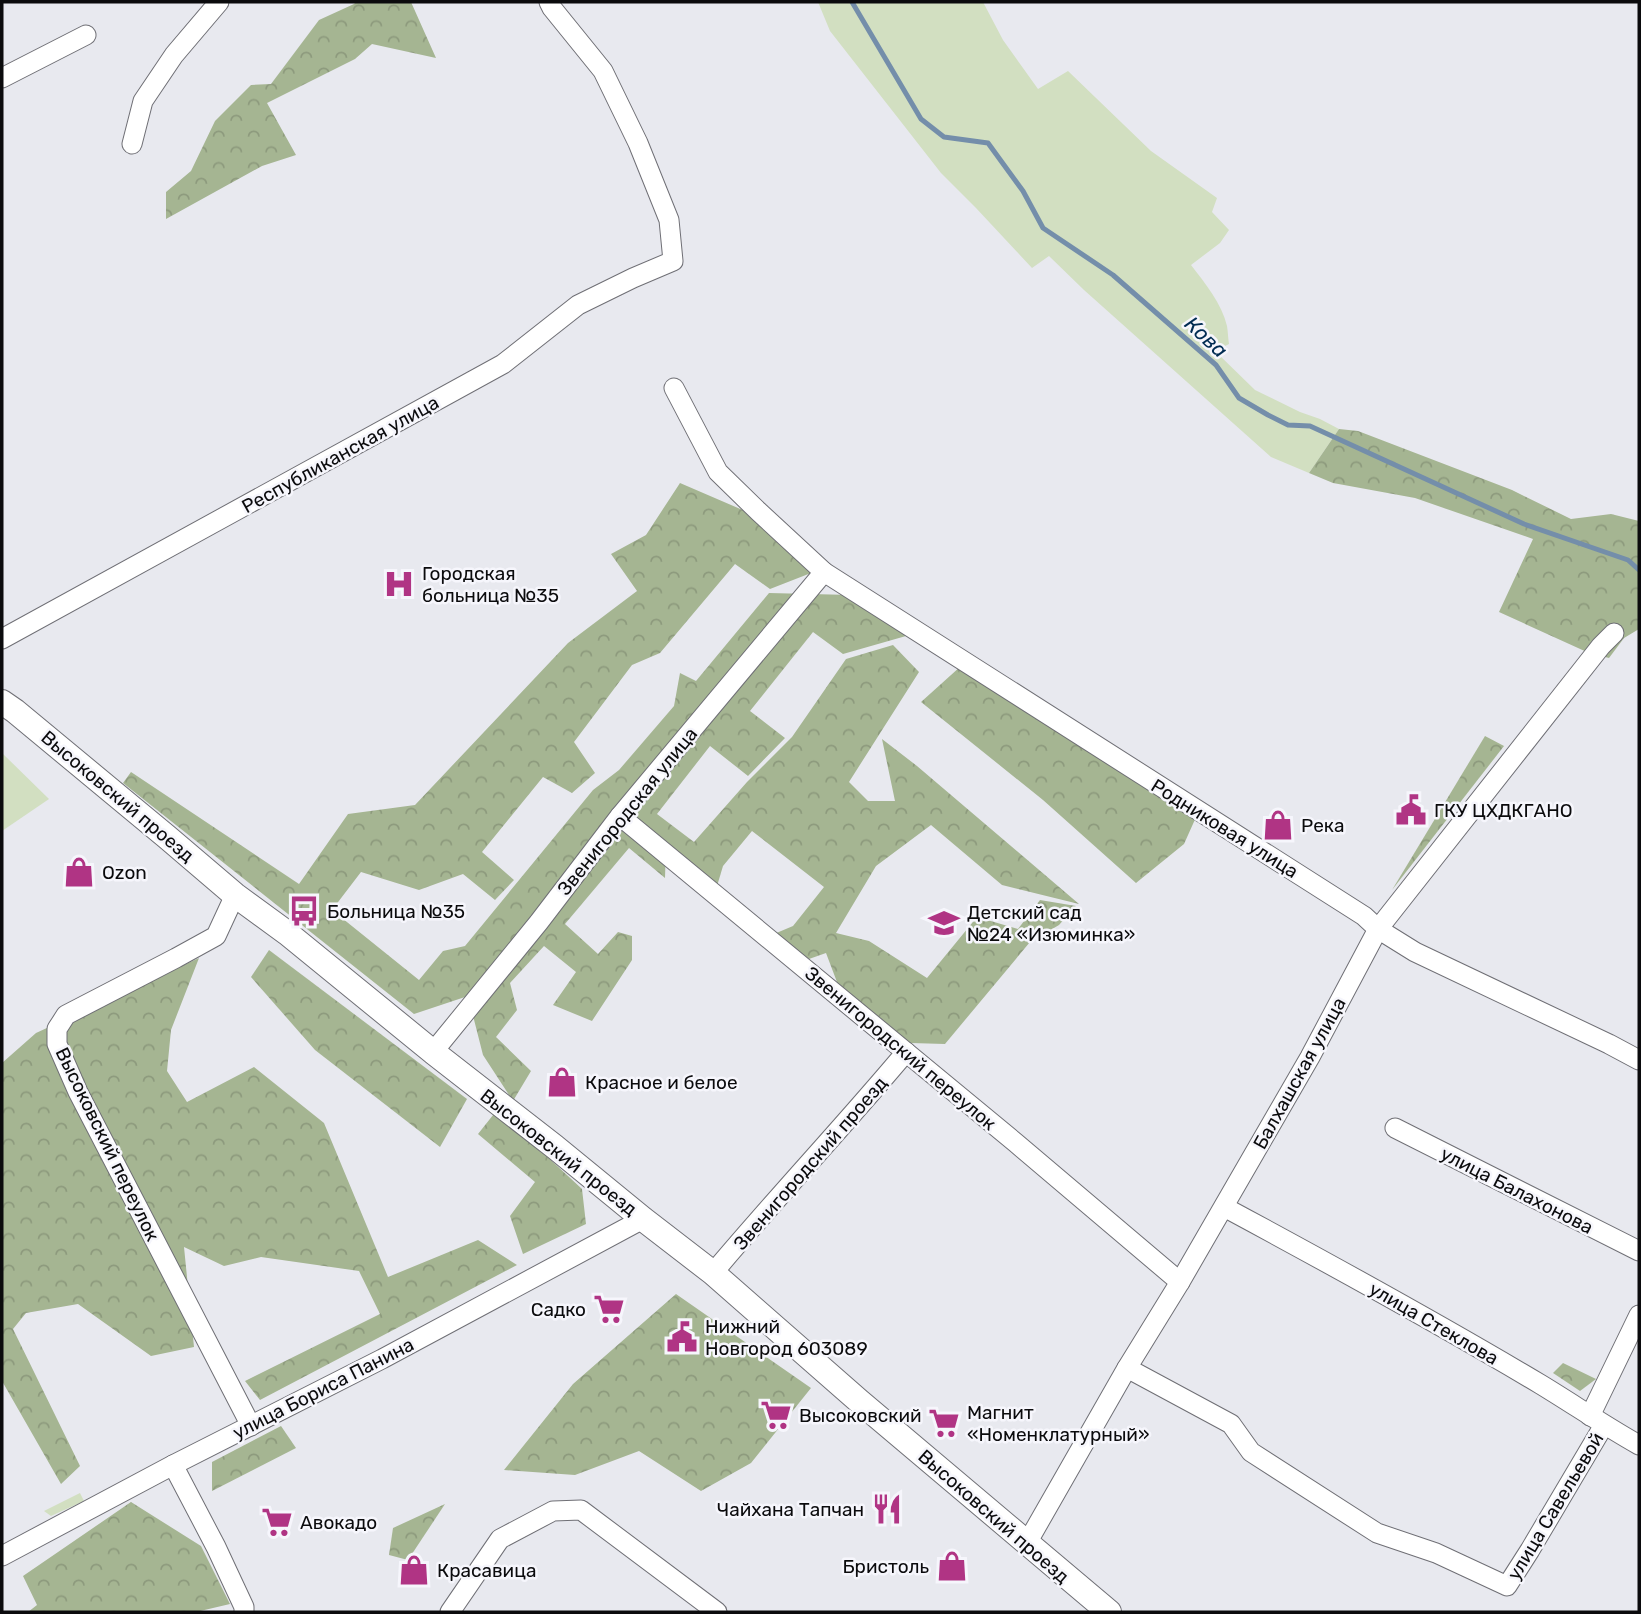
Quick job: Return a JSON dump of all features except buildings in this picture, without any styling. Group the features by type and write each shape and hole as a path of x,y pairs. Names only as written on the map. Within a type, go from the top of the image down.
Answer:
{"street":[{"path":"132,144 143,102 174,55 219,2"},
{"name":"Республиканская улица","path":"2,639 503,365 578,305 673,261 669,220 633,131 603,71 549,2"},
{"path":"2,78 86,36"},
{"name":"Родниковая улица","path":"674,388 718,472 824,572 1354,910 1415,952 1639,1060"},
{"name":"Звенигородская улица","path":"433,1052 539,922 620,816 824,572"},
{"name":"Балхашская улица","path":"1027,1543 1310,1057 1378,929 1614,633"},
{"name":"Высоковский проезд","path":"2,702 235,895 287,933 713,1273 1109,1612"},
{"name":"Звенигородский переулок","path":"620,816 1180,1282"},
{"name":"Высоковский переулок","path":"235,895 216,936 65,1015 57,1029 57,1044 78,1092 251,1426"},
{"name":"Звенигородский проезд","path":"713,1273 906,1052"},
{"name":"улица Балахонова","path":"1395,1128 1639,1251"},
{"name":"улица Стеклова","path":"1224,1207 1448,1330 1639,1446"},
{"name":"улица Бориса Панина","path":"2,1556 643,1219"},
{"name":"улица Савельевой","path":"1127,1368 1231,1424 1251,1452 1377,1533 1436,1553 1507,1586 1530,1550 1597,1420 1639,1315"},
{"path":"173,1465 247,1610"},
{"path":"450,1612 500,1539 553,1511 581,1510 717,1612"}],"green space":[{"path":"356,2 411,2 436,58 372,44 355,59 267,103 296,155 262,166 166,219 166,192 191,171 215,121 251,85 271,84 319,20"},
{"path":"818,2 983,2 1003,40 1038,89 1068,71 1151,151 1217,198 1212,212 1229,230 1220,243 1191,265 1207,286 1225,318 1229,344 1215,351 1255,390 1339,429 1309,473 1271,457 1049,256 1032,268 941,173 830,31"},
{"path":"1339,429 1358,431 1512,490 1571,519 1611,514 1639,521 1639,629 1624,638 1609,658 1589,653 1499,612 1533,539 1415,498 1333,483 1309,473"},
{"path":"680,483 745,511 811,573 770,589 735,564 660,653 632,665 574,742 595,773 572,793 543,777 482,852 514,880 495,900 463,874 419,890 361,872 332,910 419,980 443,951 465,946 593,790 619,770 674,706 680,673 696,681 769,593 851,595 913,634 843,654 813,632 750,711 785,738 748,776 710,746 657,814 694,842 747,782 792,737 846,659 893,645 919,672 849,782 868,801 895,801 882,739 1079,904 1002,885 931,825 876,866 836,933 869,941 927,978 977,917 1018,929 1040,900 1076,906 1059,925 1030,942 945,1044 911,1043 877,1022 840,990 826,953 809,959 774,934 793,926 824,887 752,831 723,866 717,886 666,845 665,878 629,848 565,924 598,954 618,932 632,936 632,960 592,1021 553,1005 576,972 544,946 510,983 517,1010 496,1037 531,1071 513,1101 483,1055 468,996 414,1014 123,783 131,772 299,884 348,814 415,805 568,643 637,591 611,554 646,535"},
{"path":"961,666 1197,815 1184,844 1136,883 1043,800 921,702"},
{"path":"1485,736 1504,746 1392,890"},
{"path":"2,753 49,799 2,831"},
{"path":"269,950 467,1099 440,1147 315,1050 251,977"},
{"path":"199,958 171,1030 167,1071 187,1102 254,1067 324,1123 388,1277 478,1240 517,1265 260,1400 245,1381 380,1314 359,1271 261,1257 224,1266 184,1247 194,1347 151,1356 78,1304 26,1313 13,1329 80,1466 61,1484 2,1381 2,1063 36,1033"},
{"path":"497,1110 582,1189 586,1224 523,1254 510,1216 535,1182 478,1134"},
{"path":"676,1294 811,1388 751,1463 701,1491 639,1451 575,1475 504,1470 573,1384"},
{"path":"1563,1363 1596,1379 1580,1391 1553,1373"},
{"path":"281,1426 296,1448 212,1491 212,1462"},
{"path":"80,1493 84,1501 51,1516 44,1511"},
{"path":"131,1502 201,1546 230,1604 196,1612 28,1612 37,1605 23,1576"},
{"path":"445,1504 408,1560 389,1555 393,1528"}],"waterway":[{"name":"Кова","path":"852,2 921,119 944,137 988,143 1023,191 1043,228 1113,275 1216,365 1239,398 1288,425 1310,426 1524,524 1628,560 1639,570"}],"place":[{"name":"Городская больница №35","path":"399,584"},
{"name":"ГКУ ЦХДКГАНО","path":"1411,810"},
{"name":"Река","path":"1278,825"},
{"name":"Ozon","path":"79,872"},
{"name":"Больница №35","path":"304,911"},
{"name":"Детский сад №24 «Изюминка»","path":"944,923"},
{"name":"Красное и белое","path":"562,1082"},
{"name":"Садко","path":"609,1309"},
{"name":"Нижний Новгород 603089","path":"682,1337"},
{"name":"Высоковский","path":"776,1415"},
{"name":"Магнит «Номенклатурный»","path":"944,1423"},
{"name":"Чайхана Тапчан","path":"887,1509"},
{"name":"Авокадо","path":"277,1522"},
{"name":"Бристоль","path":"952,1566"},
{"name":"Красавица","path":"414,1570"}]}
